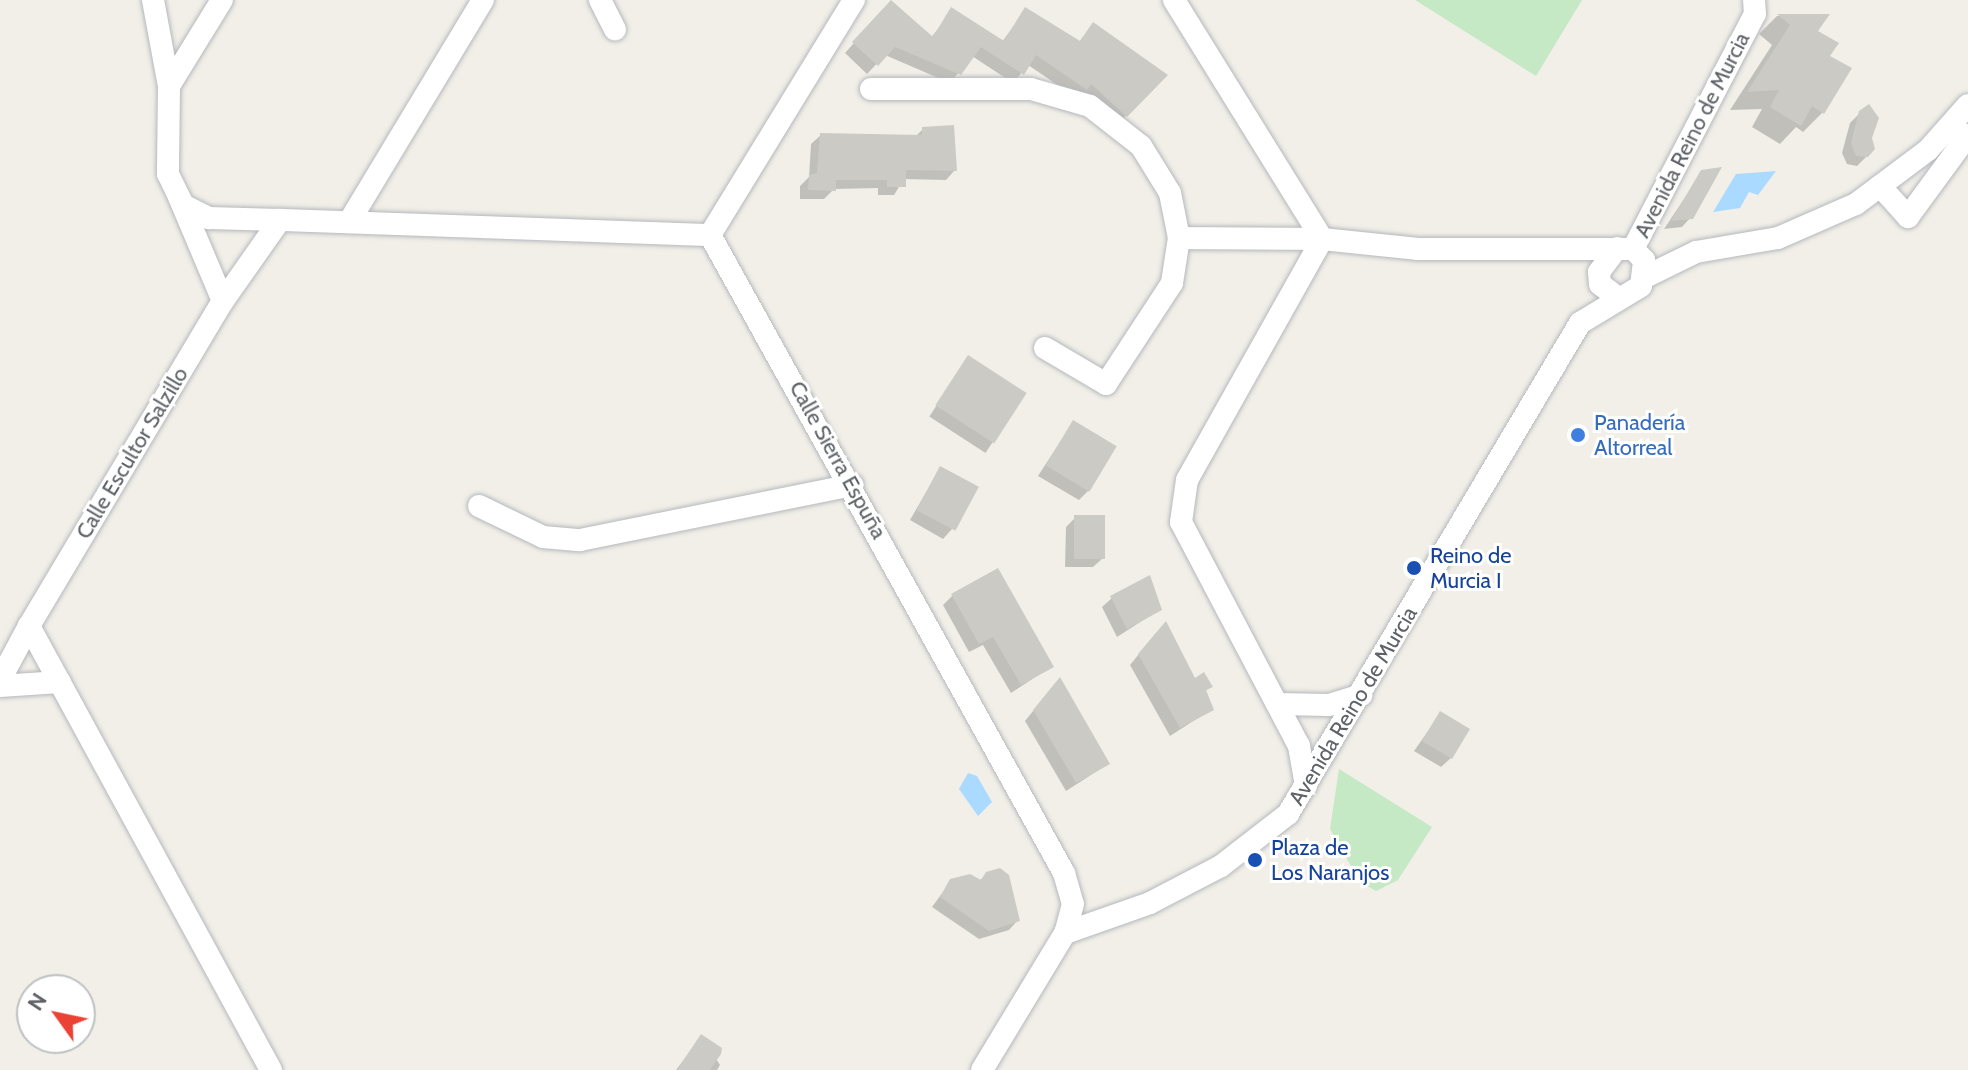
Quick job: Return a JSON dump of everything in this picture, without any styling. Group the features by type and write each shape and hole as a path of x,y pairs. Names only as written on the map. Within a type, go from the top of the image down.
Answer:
{"street":[{"path":"153,0 169,86 168,174 183,205 209,218 710,235 854,0"},
{"path":"169,86 222,0"},
{"path":"349,222 483,0"},
{"path":"600,0 615,29"},
{"path":"1174,0 1322,239"},
{"name":"Avenida Reino de Murcia","path":"1608,290 1599,272 1625,248 1755,14 1754,0"},
{"path":"871,89 1031,89 1090,106 1141,146 1170,193 1179,238 1172,283 1106,384 1045,348"},
{"path":"1647,276 1696,252 1778,238 1856,204 1928,150 1968,105"},
{"path":"1880,186 1908,217 1968,135"},
{"path":"177,192 188,229 223,301"},
{"name":"Calle Escultor Salzillo","path":"0,683 29,626 223,301 280,220"},
{"name":"Calle Sierra Espuña","path":"710,235 853,485 1064,873 1073,904 1065,933"},
{"path":"1179,238 1322,239 1418,249 1625,248"},
{"path":"1306,786 1299,746 1181,522 1187,480 1322,239"},
{"name":"Avenida Reino de Murcia","path":"1065,933 1150,903 1221,866 1288,814 1580,323 1608,290 1641,286 1647,276 1644,260 1625,248"},
{"path":"479,506 543,537 580,540 853,485"},
{"path":"29,626 271,1070"},
{"path":"0,683 60,682"},
{"path":"1277,704 1329,705 1361,695"},
{"path":"982,1070 1065,933"}],"green space":[{"path":"1415,0 1582,0 1536,76"},
{"path":"1339,769 1432,827 1398,880 1376,891 1360,882 1330,829"}],"water":[{"path":"1776,171 1758,195 1749,192 1740,208 1713,212 1736,174"},
{"path":"968,773 977,776 992,802 978,816 959,789"}],"building":[{"path":"891,0 933,37 951,7 1004,41 1025,7 1080,41 1093,22 1168,75 1127,117 1091,84 1087,90 1036,55 1024,75 981,47 961,75 895,47 878,66 852,42"},
{"path":"1777,14 1830,14 1818,31 1839,43 1830,56 1852,68 1824,114 1812,106 1801,126 1770,107 1779,90 1747,92 1790,25"},
{"path":"1869,104 1879,118 1872,138 1875,149 1868,157 1856,156 1851,143 1859,111"},
{"path":"954,125 957,171 906,170 906,187 887,187 887,180 836,180 836,191 808,190 809,175 817,173 820,133 922,135 922,127"},
{"path":"1722,167 1693,219 1671,221 1701,170"},
{"path":"968,355 1027,393 994,443 935,405"},
{"path":"1073,420 1117,446 1089,492 1046,465"},
{"path":"940,466 979,487 955,531 917,510"},
{"path":"1074,515 1105,515 1105,559 1074,559"},
{"path":"998,568 1054,667 1021,685 993,637 979,644 951,594"},
{"path":"1150,575 1162,610 1127,629 1110,596"},
{"path":"1166,621 1195,678 1204,672 1213,687 1206,690 1214,710 1180,728 1138,654"},
{"path":"1060,677 1110,764 1076,783 1033,710"},
{"path":"1440,711 1470,729 1452,759 1422,741"},
{"path":"1000,868 1009,875 1020,921 989,931 940,897 950,879 970,874 981,880 986,872"},
{"path":"701,1034 722,1048 721,1054 710,1070 677,1070"}],"place":[{"name":"Panadería Altorreal","path":"1578,435"},
{"name":"Reino de Murcia I","path":"1414,568"},
{"name":"Plaza de Los Naranjos","path":"1255,860"}]}
